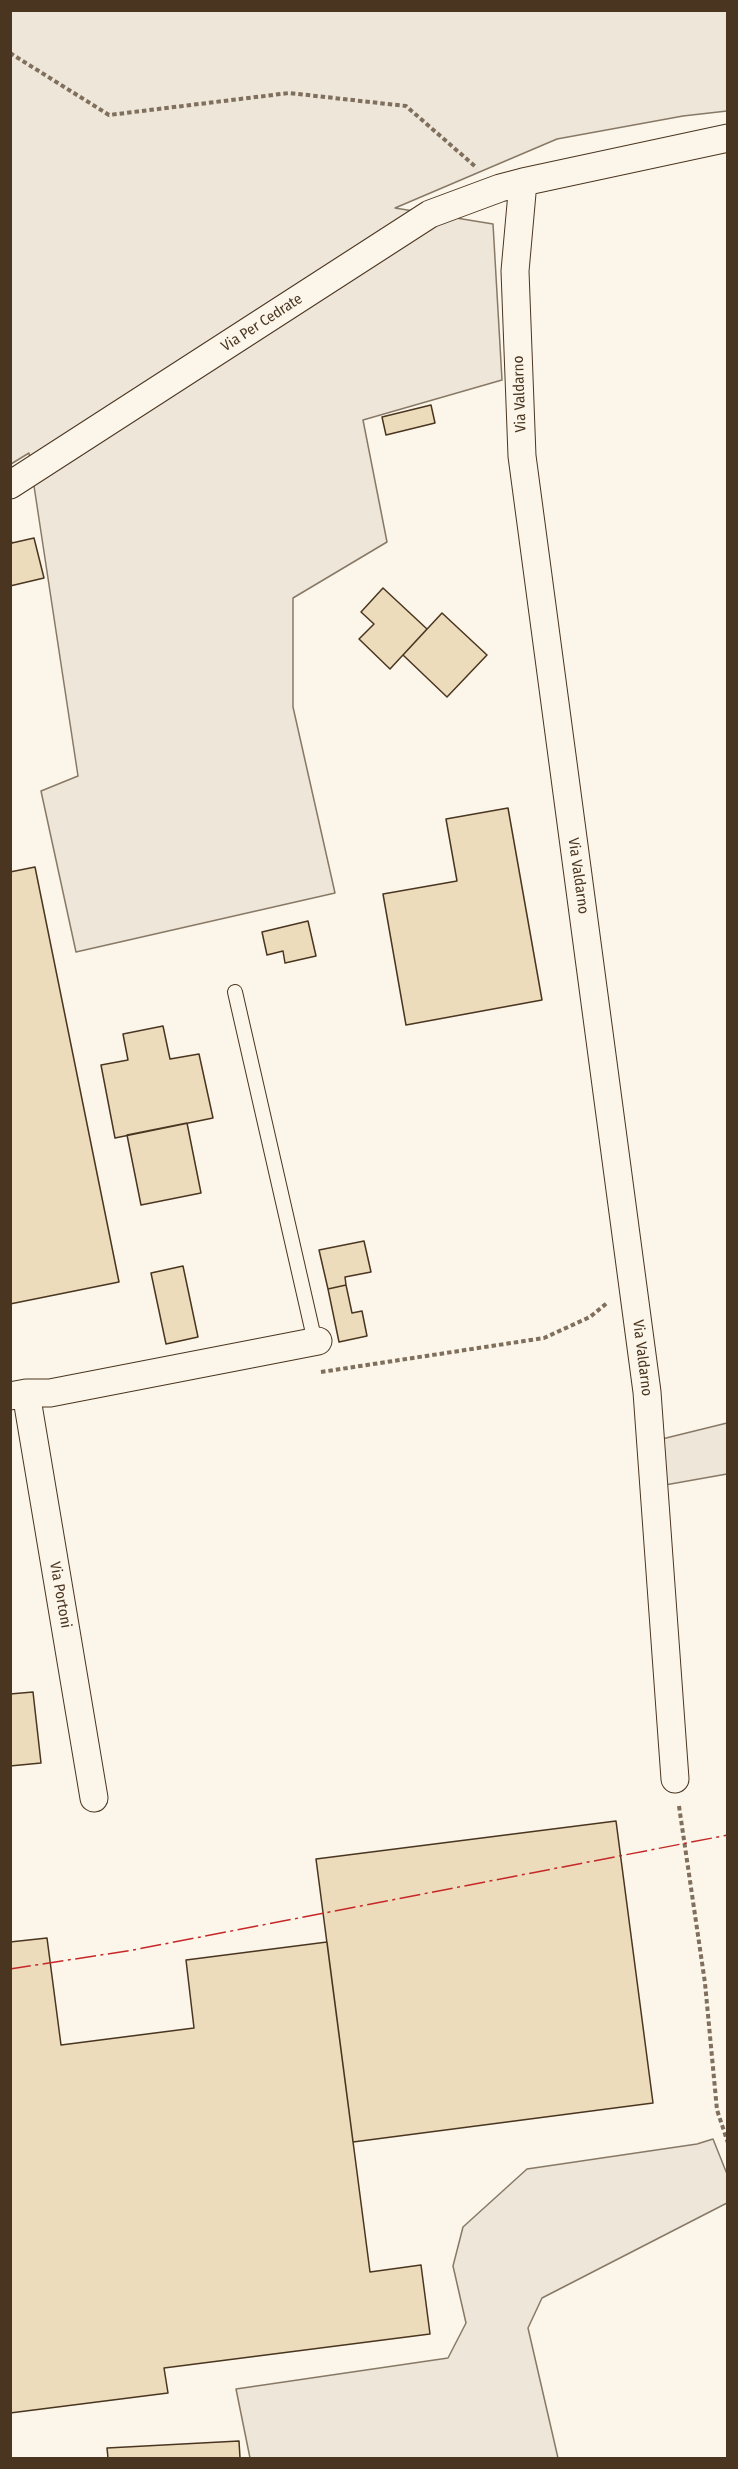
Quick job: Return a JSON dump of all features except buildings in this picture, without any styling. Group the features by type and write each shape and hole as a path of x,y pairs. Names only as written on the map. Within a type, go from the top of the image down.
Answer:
{"street":[{"path":"512,185 728,138"},
{"name":"Via Per Cedrate","path":"10,485 430,214 512,185"},
{"name":"Via Valdarno","path":"512,185 522,456 647,1392 675,1779"},
{"name":"Via Portoni","path":"94,1798 18,1394 50,1393 316,1341"}],"lane":[{"path":"235,992 316,1341"}],"path":[{"path":"10,53 109,115 289,93 406,106 512,185"},
{"path":"315,1372 543,1338 590,1317 632,1280"},
{"path":"675,1779 705,1983 717,2110 728,2143"}],"shaded area":[{"path":"11,11 727,11 727,111 683,116 557,139 395,208 493,224 502,380 363,420 387,542 293,598 293,707 335,893 76,952 41,791 78,776 29,453 11,464"},
{"path":"727,1423 727,1474 665,1485 662,1439"},
{"path":"713,2139 727,2174 727,2203 542,2298 528,2328 558,2458 250,2458 236,2389 448,2358 466,2323 453,2266 463,2227 527,2169 697,2144"}],"power":[{"path":"10,1969 133,1950 728,1835"}]}
